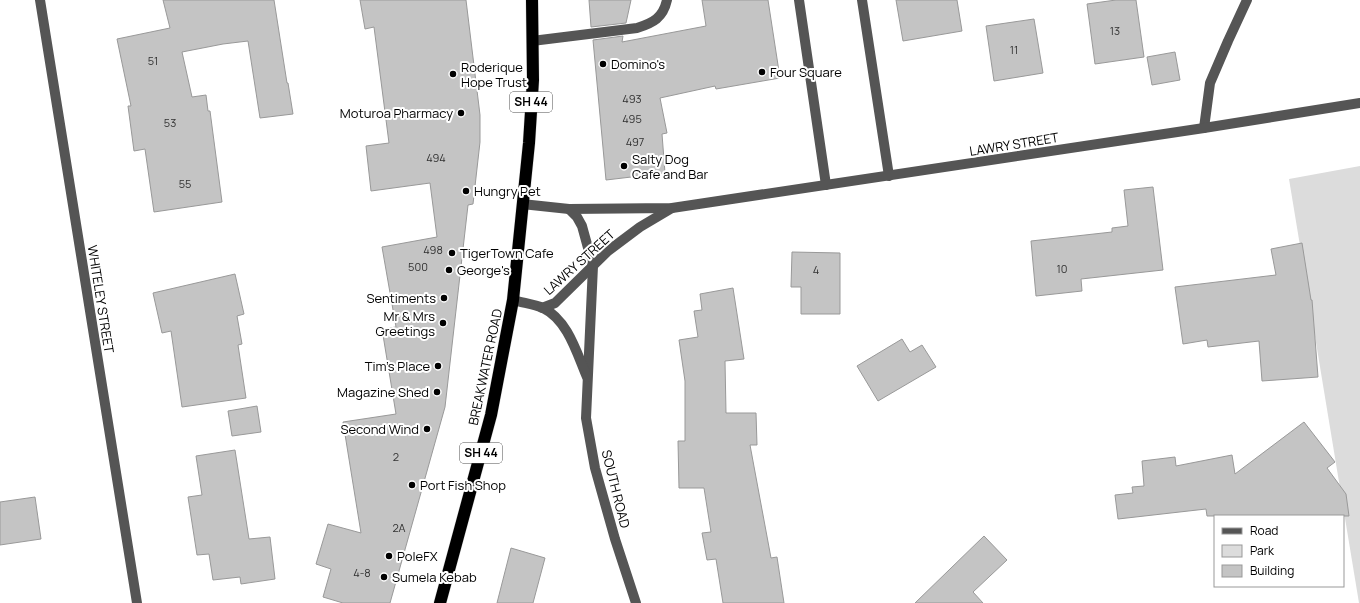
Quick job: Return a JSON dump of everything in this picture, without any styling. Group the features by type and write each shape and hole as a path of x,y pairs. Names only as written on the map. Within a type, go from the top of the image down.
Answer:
{"highway":[{"name":"SH 44","path":"522,204 529,144 533,80 532,0"},
{"name":"BREAKWATER ROAD","path":"440,603 491,415 513,300 522,204"}],"street":[{"name":"WHITELEY STREET","path":"40,0 137,603"},
{"path":"532,41 637,28 651,24 657,20 667,0"},
{"path":"799,0 826,185"},
{"path":"862,0 889,176"},
{"path":"1204,128 1210,83 1247,0"},
{"name":"LAWRY STREET","path":"522,204 569,209 672,208 1360,103"},
{"name":"LAWRY STREET","path":"542,308 555,304 608,251 640,227 672,208"},
{"name":"SOUTH ROAD","path":"569,209 577,217 582,226 593,266 586,418 595,468 615,539 636,603"},
{"path":"513,300 542,308"},
{"name":"SOUTH ROAD","path":"542,308 550,312 564,328 588,379"}],"green space":[{"path":"1360,166 1360,603 1359,603 1289,179"}],"building":[{"path":"163,0 274,0 293,114 260,118 248,41 182,52 192,97 206,95 208,111 210,111 222,202 154,212 145,149 134,151 128,106 131,106 117,39 170,28"},
{"path":"360,0 466,0 480,115 480,142 473,204 468,205 445,407 390,603 343,603 323,597 331,569 316,564 328,524 361,533 343,422 396,414 382,329 396,327 382,247 437,237 430,183 371,191 366,146 389,143 374,27 365,29"},
{"path":"589,0 631,0 626,23 591,27"},
{"path":"702,0 768,0 780,78 716,89 715,86 660,98 667,133 662,134 665,173 606,180 593,40 623,36 622,42 706,26"},
{"path":"896,0 957,0 962,31 903,41"},
{"path":"1116,0 1136,0 1144,57 1095,64 1087,4"},
{"path":"1034,19 1043,73 994,81 986,26"},
{"path":"1175,52 1180,80 1152,85 1147,57"},
{"path":"1153,187 1163,270 1081,279 1082,291 1036,296 1031,241 1112,232 1112,228 1128,226 1124,190"},
{"path":"1302,243 1312,300 1318,377 1262,381 1259,341 1208,347 1207,340 1183,344 1175,287 1276,275 1271,249"},
{"path":"792,252 840,253 840,314 801,314 801,287 791,287"},
{"path":"235,274 244,314 237,316 242,344 238,345 246,398 182,407 171,331 162,333 153,293"},
{"path":"733,288 744,359 725,361 726,413 756,413 757,445 750,445 771,558 777,557 784,603 723,603 716,559 707,560 702,533 711,532 704,488 679,488 678,441 685,441 685,381 679,340 698,337 694,311 702,310 700,294"},
{"path":"902,339 910,352 922,345 936,367 878,401 857,366"},
{"path":"257,406 261,432 232,436 228,411"},
{"path":"1304,422 1335,462 1327,468 1346,494 1349,516 1207,516 1206,509 1118,519 1115,495 1133,493 1132,487 1144,486 1142,461 1175,457 1176,466 1232,455 1235,474"},
{"path":"235,450 249,539 270,537 275,579 241,584 240,577 213,580 209,554 197,555 188,497 202,495 196,456"},
{"path":"35,497 41,539 0,545 0,502"},
{"path":"984,536 1007,560 973,592 983,603 915,603"},
{"path":"511,548 545,558 533,603 497,603"}],"place":[{"name":"Domino's","path":"603,64"},
{"name":"Four Square","path":"762,72"},
{"name":"Roderique Hope Trust","path":"453,74"},
{"name":"Moturoa Pharmacy","path":"461,113"},
{"name":"Salty Dog Cafe and Bar","path":"624,166"},
{"name":"Hungry Pet","path":"466,191"},
{"name":"TigerTown Cafe","path":"452,253"},
{"name":"George's","path":"449,270"},
{"name":"Sentiments","path":"444,298"},
{"name":"Mr & Mrs Greetings","path":"443,323"},
{"name":"Tim's Place","path":"438,366"},
{"name":"Magazine Shed","path":"437,392"},
{"name":"Second Wind","path":"427,429"},
{"name":"Port Fish Shop","path":"412,485"},
{"name":"PoleFX","path":"389,556"},
{"name":"Sumela Kebab","path":"384,577"}]}
